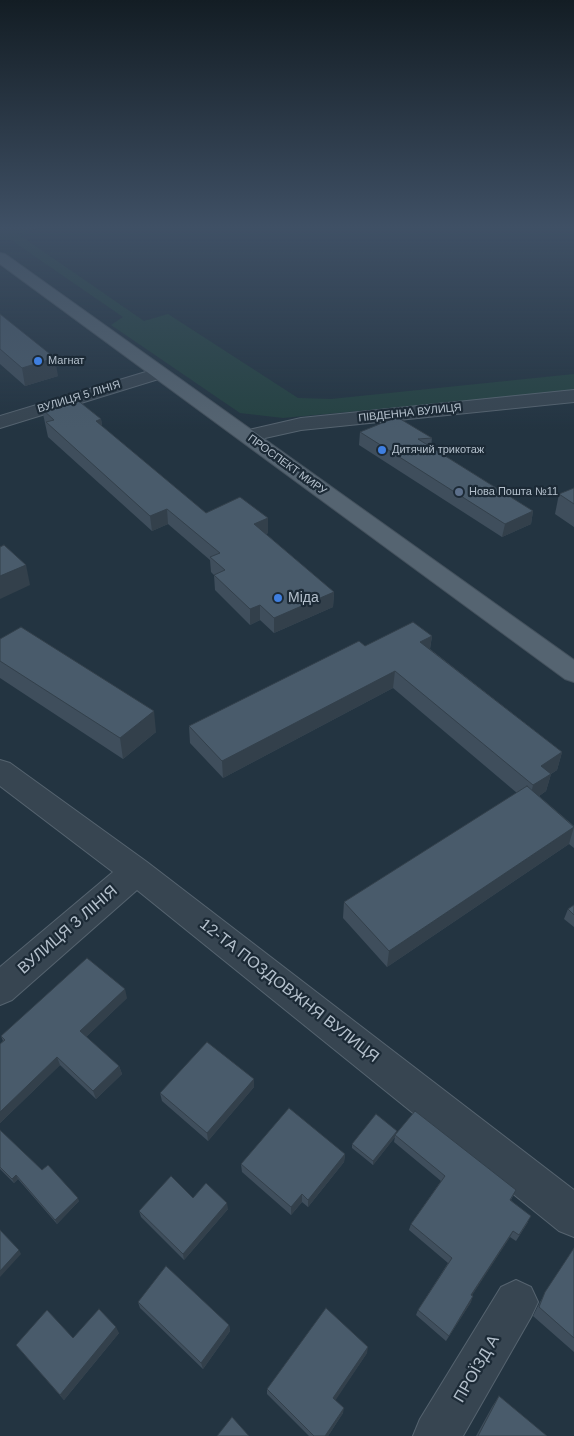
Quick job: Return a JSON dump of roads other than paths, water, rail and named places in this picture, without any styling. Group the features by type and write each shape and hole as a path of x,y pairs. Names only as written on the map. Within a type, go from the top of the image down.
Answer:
{"main road":[{"name":"ПРОСПЕКТ МИРУ","path":"52,295 574,673"}],"street":[{"name":"ВУЛИЦЯ 5 ЛІНІЯ","path":"0,422 159,374"},
{"name":"ПІВДЕННА ВУЛИЦЯ","path":"247,436 301,424 574,396"},
{"name":"12-ТА ПОЗДОВЖНЯ ВУЛИЦЯ","path":"0,771 136,871 574,1216"},
{"name":"ВУЛИЦЯ 3 ЛІНІЯ","path":"0,989 136,871"},
{"name":"ПРОЇЗД А","path":"437,1436 516,1302"}],"place":[{"name":"Магнат","path":"38,361"},
{"name":"Дитячий трикотаж","path":"382,450"},
{"name":"Нова Пошта №11","path":"459,492"},
{"name":"Міда","path":"278,598"}]}
